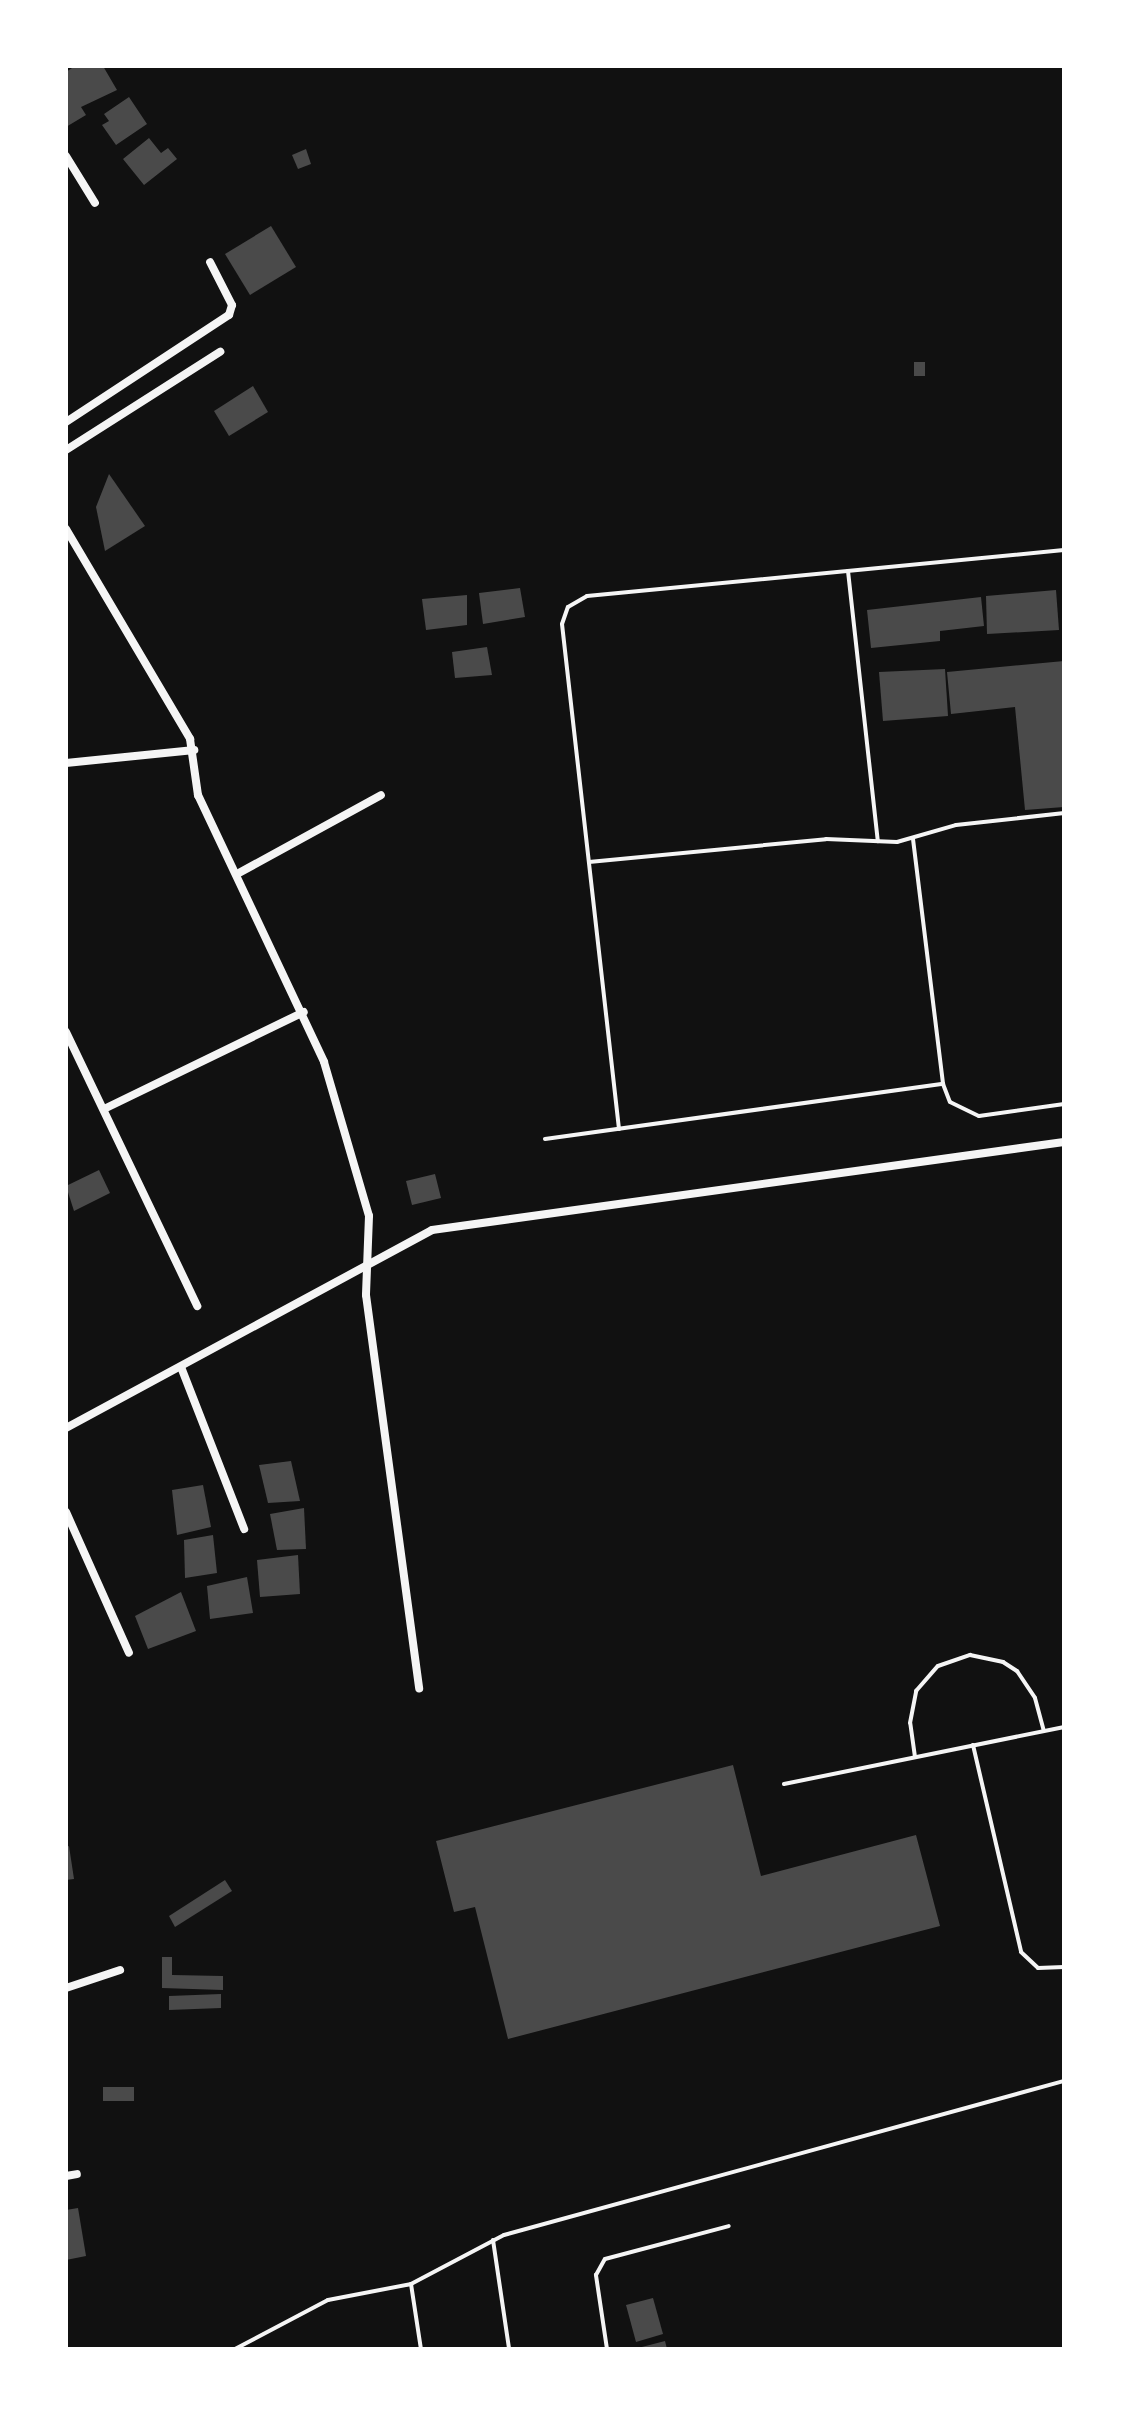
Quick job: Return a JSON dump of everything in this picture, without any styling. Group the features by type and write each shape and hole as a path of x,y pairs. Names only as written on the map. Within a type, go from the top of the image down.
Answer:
{"street":[{"path":"66,156 95,203"},
{"path":"66,422 229,315 232,305 210,262"},
{"path":"66,450 220,352"},
{"path":"66,529 194,750 198,795 304,1012 369,1216 366,1295 419,1688"},
{"path":"66,763 194,750"},
{"path":"237,874 381,795"},
{"path":"104,1109 304,1012"},
{"path":"66,1032 197,1306"},
{"path":"66,1428 414,1236 448,1226 1064,1142"},
{"path":"181,1367 244,1529"},
{"path":"66,1512 129,1653"},
{"path":"66,1988 120,1970"},
{"path":"66,2176 77,2174"}],"lane":[{"path":"619,1129 562,624 568,607 587,596 1064,550"},
{"path":"848,571 878,841"},
{"path":"589,862 826,839 913,839 956,825 1064,813"},
{"path":"913,839 943,1084 950,1102 971,1115 1064,1104"},
{"path":"545,1139 943,1084"},
{"path":"915,1757 910,1723 916,1691 938,1666 970,1655 995,1659 1017,1671 1035,1698 1044,1731"},
{"path":"784,1784 1064,1727"},
{"path":"973,1745 1021,1952 1038,1968 1064,1967"},
{"path":"235,2349 328,2300 431,2278 493,2240 1064,2081"},
{"path":"607,2349 596,2275 605,2259 729,2226"},
{"path":"493,2240 509,2349"},
{"path":"411,2284 421,2349"}],"building":[{"path":"75,66 103,66 117,90 81,107 86,115 66,127 66,72"},
{"path":"129,97 147,124 116,145 102,125 109,121 104,114"},
{"path":"149,138 161,153 168,148 177,159 144,185 123,159"},
{"path":"306,149 311,164 298,169 292,155"},
{"path":"271,226 296,267 250,295 225,254"},
{"path":"914,362 925,362 925,376 914,376"},
{"path":"253,386 268,412 229,436 214,411"},
{"path":"109,474 145,526 105,551 96,507"},
{"path":"520,588 525,617 483,624 479,593"},
{"path":"1056,590 1059,630 987,634 986,596"},
{"path":"467,595 467,625 426,630 422,599"},
{"path":"981,597 984,626 940,631 940,641 871,648 867,610"},
{"path":"487,647 492,675 455,678 452,652"},
{"path":"1064,661 1064,807 1025,810 1015,707 951,714 947,672"},
{"path":"945,669 948,716 883,721 879,672"},
{"path":"99,1170 110,1193 74,1211 66,1186"},
{"path":"435,1174 441,1198 412,1205 406,1181"},
{"path":"291,1461 300,1501 268,1503 259,1465"},
{"path":"203,1485 211,1527 177,1535 172,1490"},
{"path":"304,1508 306,1549 277,1550 270,1514"},
{"path":"213,1535 217,1573 185,1578 184,1540"},
{"path":"298,1555 300,1594 260,1597 257,1560"},
{"path":"247,1577 253,1613 210,1619 207,1586"},
{"path":"181,1592 196,1631 148,1649 135,1616"},
{"path":"733,1765 761,1876 916,1835 940,1926 508,2039 475,1907 454,1912 436,1841"},
{"path":"69,1846 74,1879 66,1880 66,1847"},
{"path":"225,1880 232,1891 175,1927 169,1916"},
{"path":"162,1957 172,1957 172,1975 223,1976 223,1990 162,1988"},
{"path":"221,1994 221,2008 169,2010 169,1996"},
{"path":"103,2087 134,2087 134,2101 103,2101"},
{"path":"78,2208 86,2256 66,2260 66,2210"},
{"path":"653,2298 663,2334 636,2342 626,2305"},
{"path":"665,2341 667,2349 638,2349 638,2348"}]}
